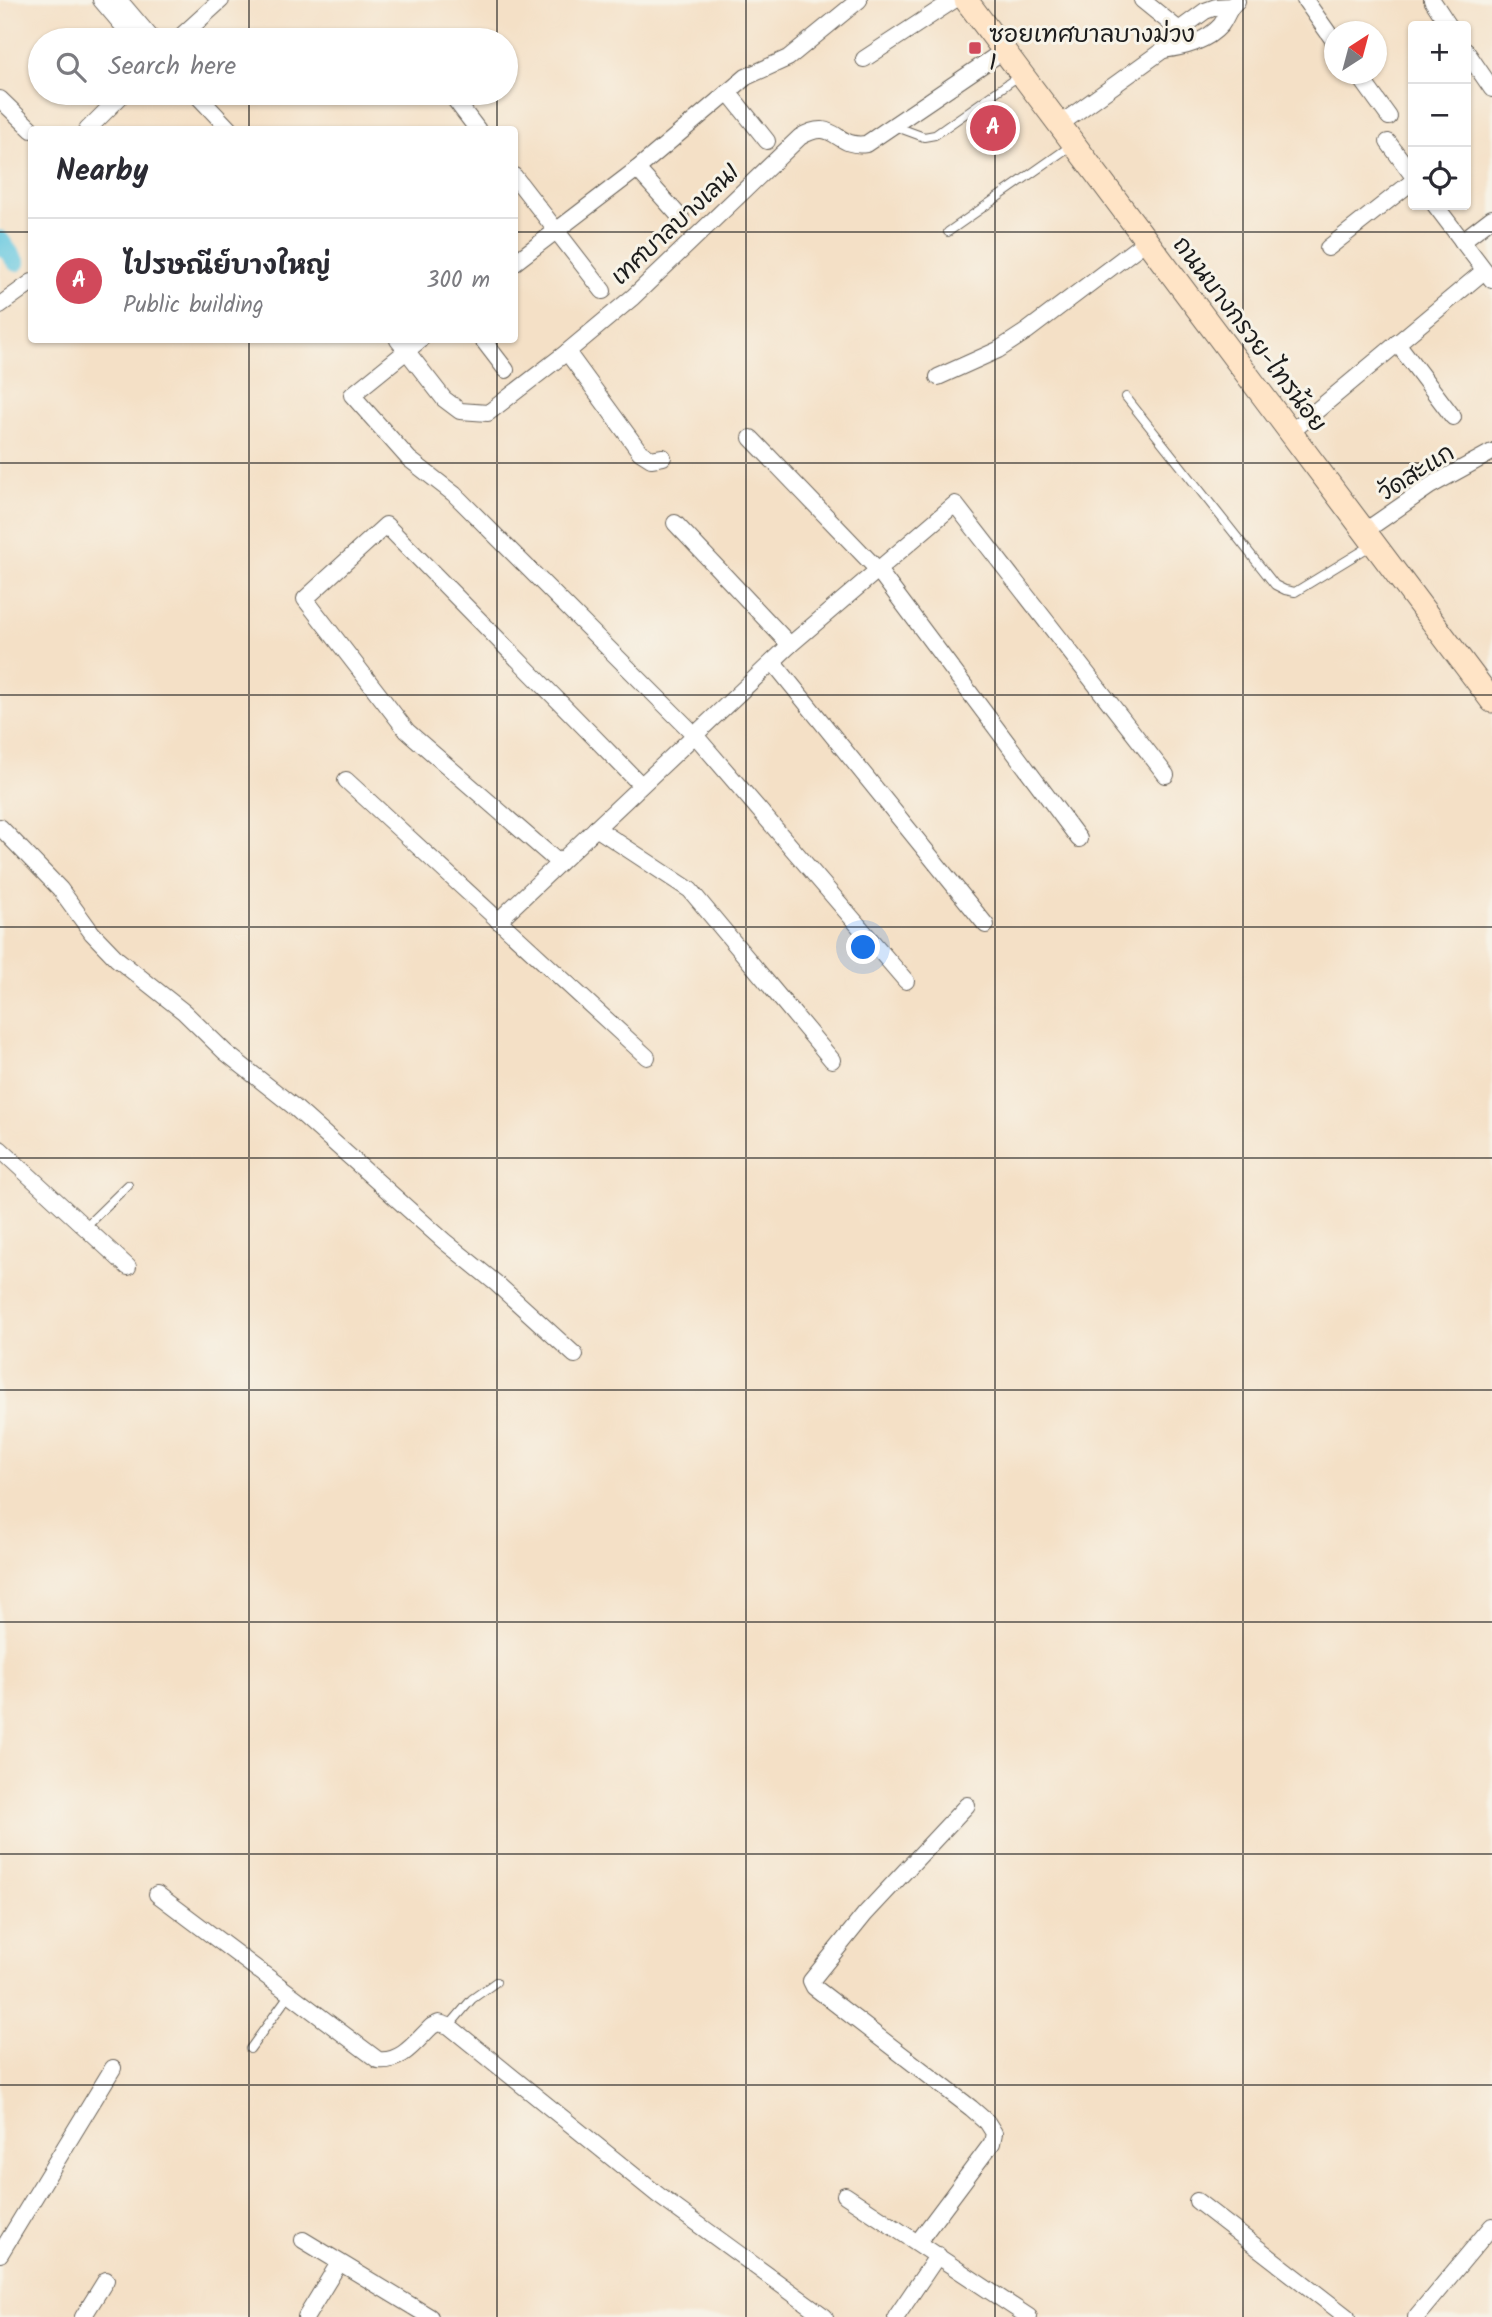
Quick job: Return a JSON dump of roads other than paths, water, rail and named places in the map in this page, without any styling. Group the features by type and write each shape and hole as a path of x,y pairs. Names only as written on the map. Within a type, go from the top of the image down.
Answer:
{"street":[{"path":"101,0 125,28"},
{"path":"119,0 143,28"},
{"path":"190,28 221,0"},
{"path":"518,260 637,169 746,77 788,58 859,0"},
{"path":"864,59 954,0"},
{"name":"ถนนบางกรวย-ไทรน้อย","path":"966,0 1492,701"},
{"path":"1142,0 1179,30 1190,46"},
{"path":"1305,0 1324,26"},
{"path":"1432,0 1446,21"},
{"path":"1059,125 1163,50 1179,30 1205,11 1235,3"},
{"path":"1163,50 1190,46 1220,26 1235,3"},
{"name":"เทศบาลบางเลน1","path":"402,345 444,399 460,411 488,413 632,297 800,137 813,129 825,129 856,146 866,144 1003,51"},
{"path":"1471,58 1492,89"},
{"path":"1365,84 1389,117"},
{"path":"728,92 767,141"},
{"path":"0,99 28,126"},
{"path":"91,126 112,105"},
{"path":"206,105 226,126"},
{"path":"459,105 475,126"},
{"path":"1388,142 1408,171"},
{"path":"637,169 681,218"},
{"path":"518,181 603,291"},
{"path":"1328,248 1408,182"},
{"path":"1291,432 1397,343 1488,275 1439,210"},
{"path":"1462,241 1492,218"},
{"path":"938,377 999,350 1146,241"},
{"path":"0,305 27,286"},
{"path":"484,343 506,370"},
{"path":"1397,343 1453,417"},
{"path":"402,345 352,395 409,459 454,494 694,734 906,981"},
{"path":"567,352 640,452 651,459 663,457"},
{"path":"751,438 878,570 1079,839"},
{"name":"วัดสะแก","path":"1370,537 1430,486 1492,452"},
{"path":"498,921 790,645 955,504 1166,775"},
{"path":"675,523 790,645"},
{"path":"559,863 407,731 305,598 386,525 641,785"},
{"path":"773,662 986,925"},
{"path":"346,780 647,1057"},
{"path":"0,827 60,889 92,933 117,958 184,1012 225,1052 293,1106 575,1355"},
{"path":"596,828 690,891 832,1060"},
{"path":"0,1149 128,1267"},
{"path":"918,2242 992,2143 994,2133 987,2122 971,2108 814,1987 811,1981 864,1914 967,1805"},
{"path":"157,1894 378,2060 390,2062 401,2056 432,2026 439,2023 449,2026 658,2195 825,2317"},
{"path":"0,2253 113,2068"},
{"path":"845,2195 1029,2317"},
{"path":"1198,2201 1347,2317"},
{"path":"1416,2317 1492,2226"},
{"path":"303,2241 430,2317"},
{"path":"896,2317 938,2255"},
{"path":"306,2317 339,2263"},
{"path":"83,2317 106,2280"}],"lane":[{"path":"894,126 924,137 935,135 1021,74"},
{"path":"948,232 1073,144"},
{"path":"1126,397 1275,585 1295,592 1370,537"},
{"path":"86,1226 128,1185"},
{"path":"449,2026 472,1999 496,1982"},
{"path":"250,2049 289,1995"}],"waterway":[{"path":"0,240 16,262"}],"place":[{"name":"ซอยเทศบาลบางม่วง 1","path":"975,48"},
{"name":"ไปรษณีย์บางใหญ่","path":"993,128"}]}
